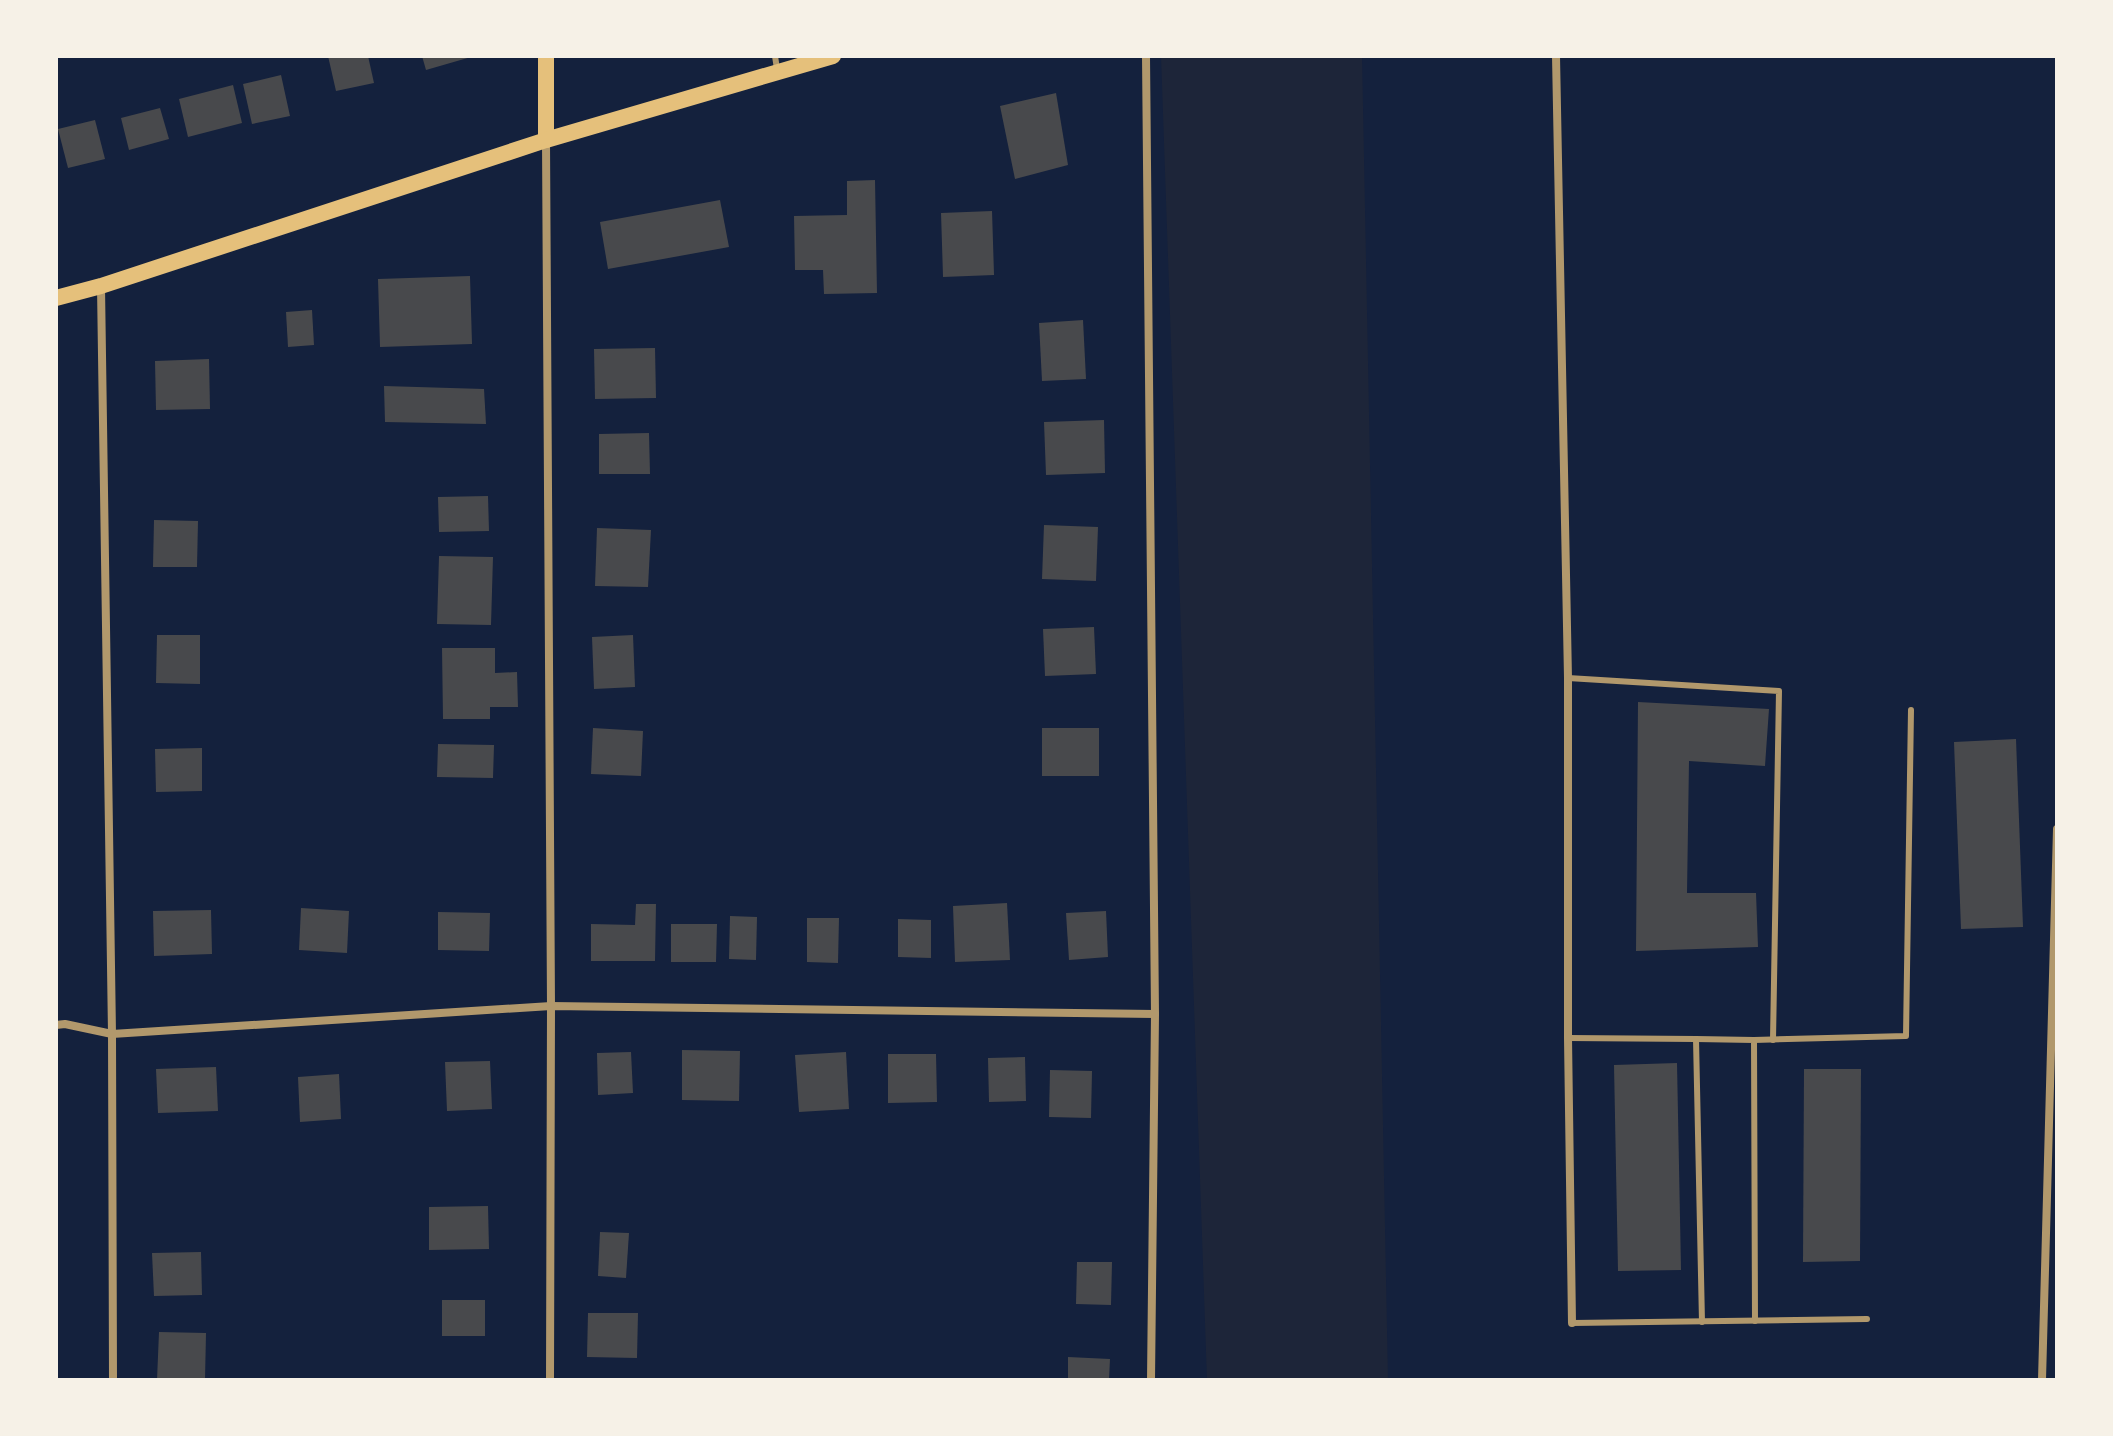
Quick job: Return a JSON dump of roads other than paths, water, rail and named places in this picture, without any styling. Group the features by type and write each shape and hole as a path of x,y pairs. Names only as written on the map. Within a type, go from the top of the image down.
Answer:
{"main road":[{"path":"546,56 546,140"},
{"path":"56,298 101,286 776,64 833,56"}],"street":[{"path":"1146,56 1155,1014 1151,1380"},
{"path":"1556,56 1568,678 1572,1323"},
{"path":"546,140 550,1380"},
{"path":"101,286 112,1034 113,1380"},
{"path":"2042,1380 2057,829"},
{"path":"56,1025 65,1024 112,1034 551,1006 1155,1014"}],"lane":[{"path":"1568,678 1779,691 1773,1040"},
{"path":"1568,1038 1773,1040 1906,1036 1911,710"},
{"path":"1696,1039 1702,1322"},
{"path":"1754,1040 1755,1321"},
{"path":"1572,1323 1867,1319"}]}
